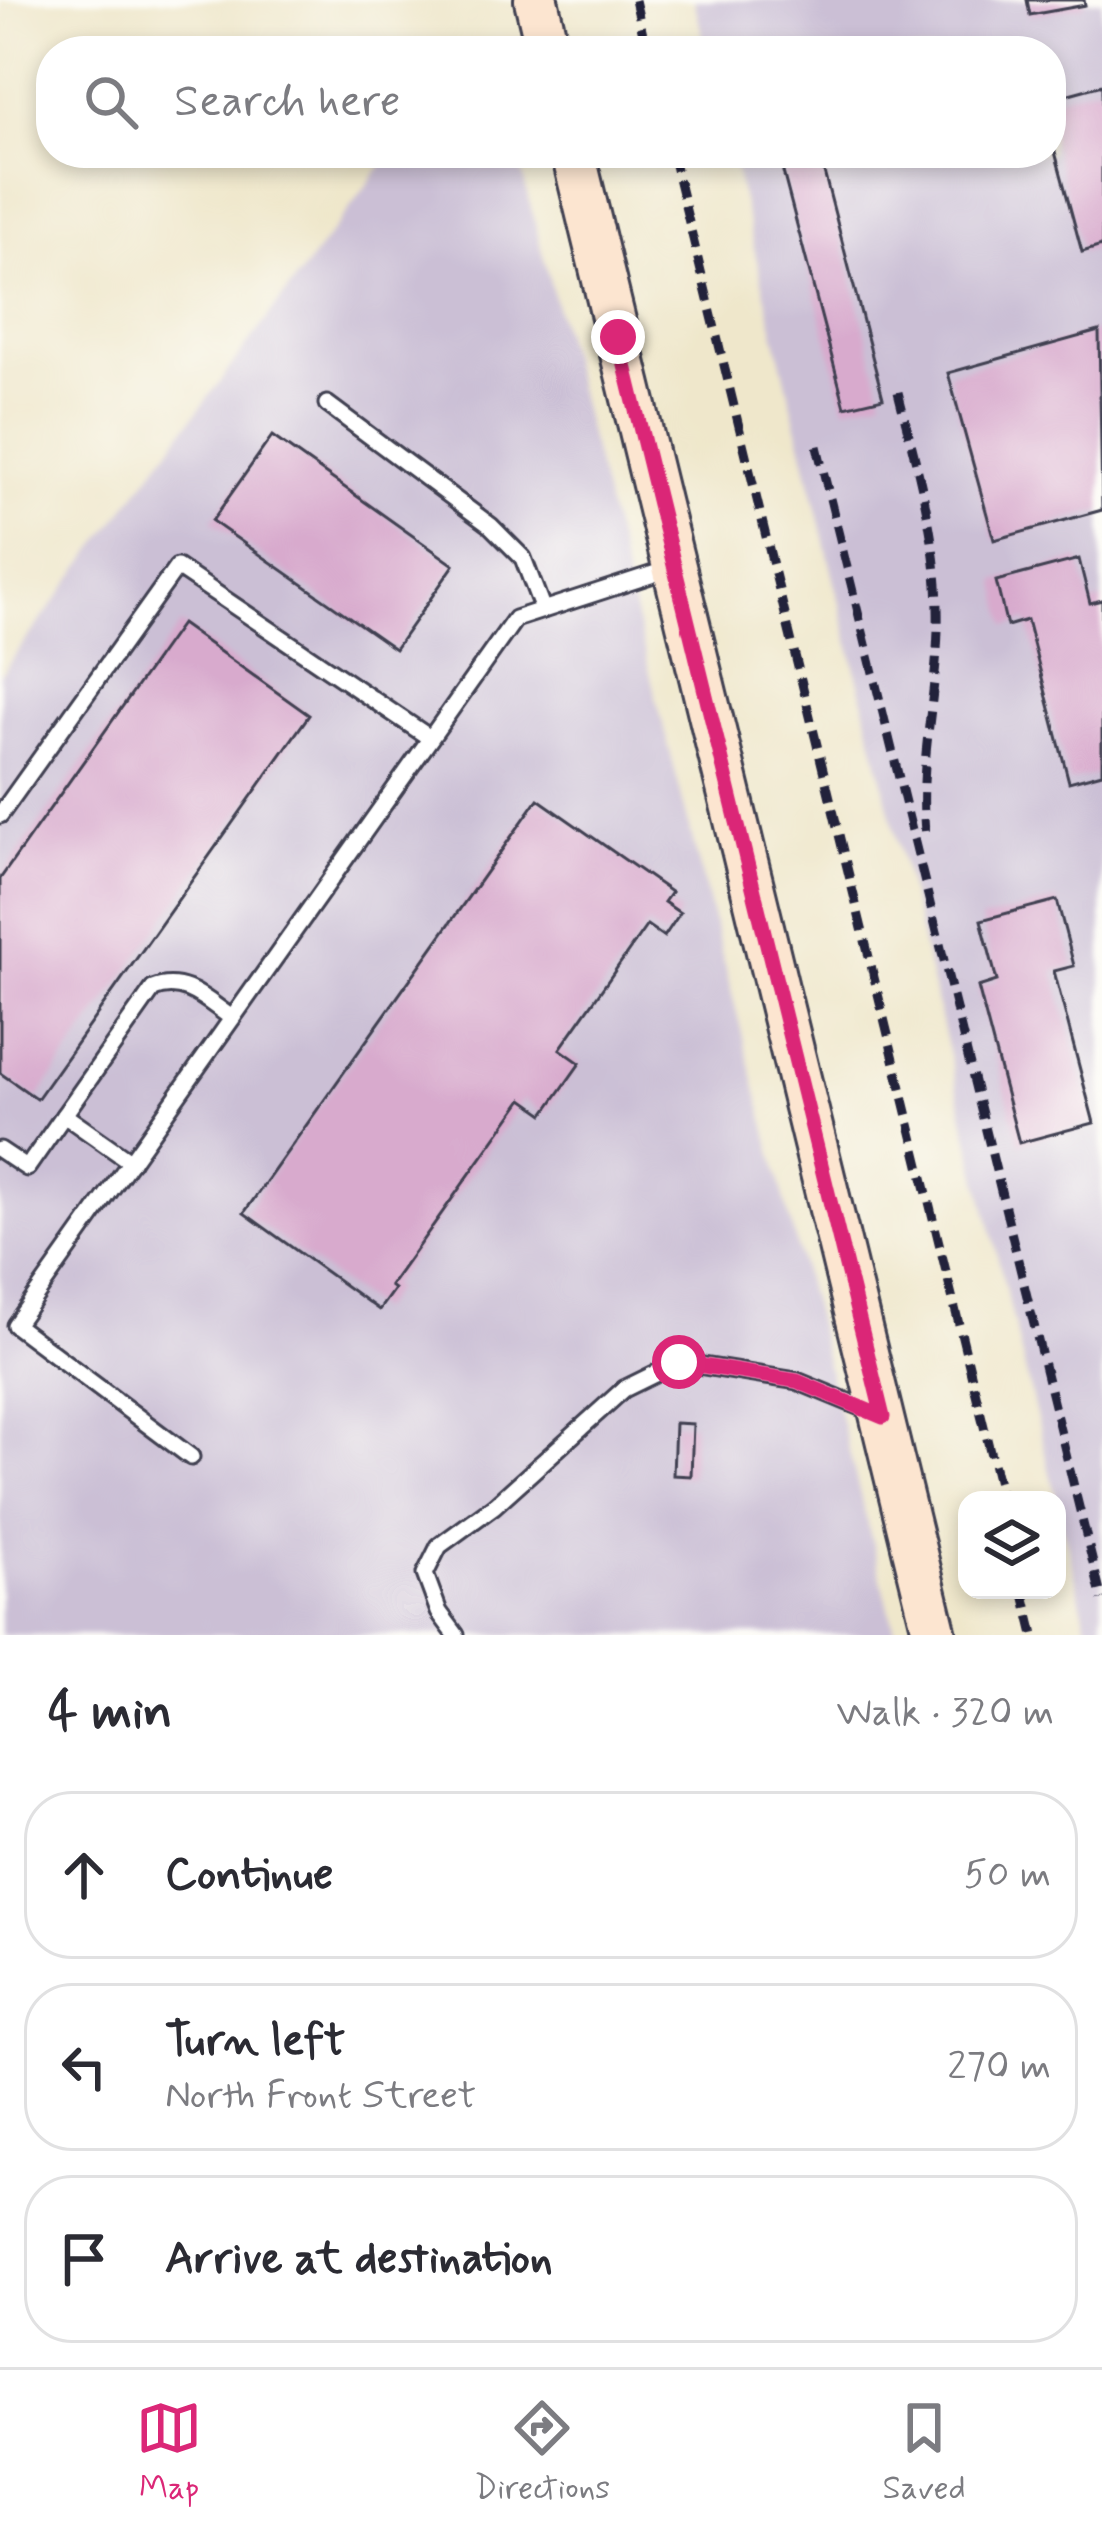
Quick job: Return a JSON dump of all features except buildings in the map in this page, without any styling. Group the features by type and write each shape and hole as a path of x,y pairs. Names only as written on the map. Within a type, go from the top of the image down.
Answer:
{"main road":[{"path":"536,0 544,36"},
{"path":"577,168 935,1635"}],"lane":[{"path":"327,404 491,526 523,558 543,610"},
{"path":"0,815 177,567 430,738"},
{"path":"191,1457 15,1325 515,619 674,568"},
{"path":"0,1150 27,1168 153,989 183,985 232,1018"},
{"path":"64,1115 131,1162"},
{"path":"456,1635 439,1612 425,1574 439,1546 494,1506 624,1389 679,1362 797,1381 883,1417"}],"shaded area":[{"path":"694,0 1102,0 1102,1635 1089,1635 1066,1540 1066,1491 1054,1491 735,168 1066,168 1066,36 702,36"},
{"path":"380,168 521,168 896,1635 0,1635 0,675"}],"railway":[{"path":"635,0 643,36"},
{"path":"676,168 1000,1491"},
{"path":"898,392 924,500 937,582 938,637 924,776 925,831"},
{"path":"817,446 1102,1600"},
{"path":"1025,1599 1034,1635"}],"route":[{"path":"618,337 883,1417 797,1381 679,1362"}]}
